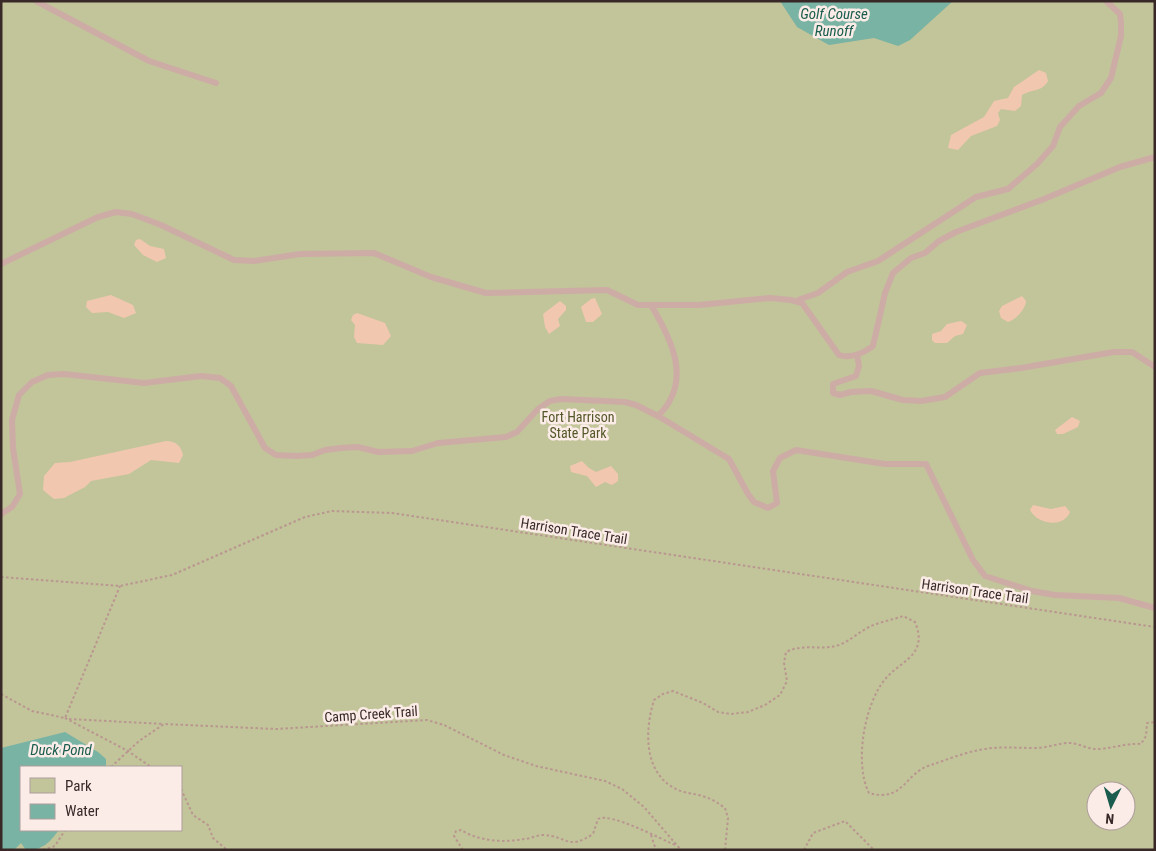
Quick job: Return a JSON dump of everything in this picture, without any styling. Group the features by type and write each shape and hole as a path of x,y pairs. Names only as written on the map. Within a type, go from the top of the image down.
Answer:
{"lane":[{"path":"36,1 150,61 216,83"},
{"path":"794,301 808,298 847,272 878,261 969,201 1008,189 1037,164 1053,146 1060,127 1079,106 1101,93 1111,78 1121,36 1121,23 1120,14 1106,1"},
{"path":"1,264 98,217 116,212 132,214 162,225 234,260 254,261 300,254 374,252 431,277 486,293 607,290 638,306 700,305 748,302 770,298 794,301 802,303 839,355 845,357 866,352 873,346 886,292 893,273 911,258 925,253 939,241 956,232 1044,199 1120,167 1155,157"},
{"path":"651,305 667,332 676,354 676,381 670,404 658,416"},
{"path":"857,354 859,366 856,376 833,384 833,393 840,395 851,392 871,391 902,400 921,401 945,397 980,373 1114,352 1132,352 1155,367"},
{"path":"1,514 12,507 20,494 13,448 14,408 19,395 32,382 48,376 90,375 144,383 182,376 220,378 231,386 265,448 276,455 296,456 312,456 325,450 358,447 378,452 412,451 438,443 506,436 517,432 538,409 550,401 562,399 625,402 636,405 658,416 729,460 754,502 768,508 777,503 772,471 780,458 796,450 886,464 926,464 973,560 985,576 1032,591 1055,595 1119,598 1155,608"}],"path":[{"name":"Harrison Trace Trail","path":"1,577 120,586 172,575 305,517 332,511 358,511 392,513 1155,627"},
{"path":"65,718 120,586"},
{"path":"725,850 728,818 725,808 707,797 675,789 663,781 654,767 648,729 654,700 673,690 690,696 718,712 732,714 748,712 765,705 780,695 787,681 784,663 786,652 795,647 803,646 812,649 840,644 871,626 903,616 915,622 919,632 918,643 912,656 887,678 874,700 863,737 861,768 864,784 869,793 881,796 897,792 926,766 940,764 977,750 1007,746 1038,748 1067,742 1084,744 1096,749 1124,743 1140,744 1146,736 1147,723 1155,722"},
{"path":"1,694 32,711 65,718 128,751 150,766"},
{"name":"Camp Creek Trail","path":"65,718 164,724 300,728 403,720 427,720 444,725 504,755 536,766 605,781 622,789 644,807 681,850"},
{"path":"112,766 128,751 164,724"},
{"path":"182,790 193,815 208,825 213,838 227,850"},
{"path":"463,850 454,836 456,831 461,830 470,836 494,840 523,840 543,836 572,844 579,843 593,834 598,819 602,817 614,819 678,846"},
{"path":"804,850 813,832 845,821 874,850"},
{"path":"43,850 55,846 64,831"},
{"path":"651,835 656,850"}],"green space":[{"name":"Fort Harrison State Park","path":"1,1 1155,1 1155,850 1,850"}],"sand":[{"path":"1039,70 1046,73 1048,81 1046,85 1022,95 1021,106 1015,111 1001,109 998,113 1000,120 997,126 971,136 958,150 948,148 951,135 984,117 994,101 1008,98 1014,87"},
{"path":"140,239 150,246 164,249 166,258 157,262 143,255 134,245 136,240"},
{"path":"111,295 133,305 136,313 124,318 108,312 92,313 86,307 87,301"},
{"path":"1022,296 1026,304 1017,316 1008,322 1001,318 999,311 1002,306"},
{"path":"595,298 602,314 593,322 586,322 581,307"},
{"path":"560,301 566,306 566,310 558,319 560,326 549,334 545,327 543,314"},
{"path":"357,313 385,323 391,336 383,345 357,343 354,337 355,325 351,320 353,315"},
{"path":"961,321 967,325 963,334 955,336 947,343 935,343 932,340 932,334 941,331 947,324"},
{"path":"1072,417 1080,421 1078,427 1063,434 1057,434 1055,430"},
{"path":"166,441 175,443 181,449 183,455 179,463 151,460 129,474 91,481 85,487 64,498 54,499 43,490 44,476 55,463 70,462"},
{"path":"582,461 596,472 611,466 618,474 618,481 612,485 605,482 596,487 587,476 571,472 570,466"},
{"path":"1033,505 1051,509 1065,506 1070,512 1062,521 1050,523 1033,515 1030,510"}],"water":[{"name":"Golf Course Runoff","path":"780,1 953,1 910,40 898,46 874,38 829,45 797,27"},
{"name":"Duck Pond","path":"65,732 106,759 106,766 20,766 20,831 58,831 49,842 37,849 26,850 21,843 14,850 1,850 1,748"}]}
